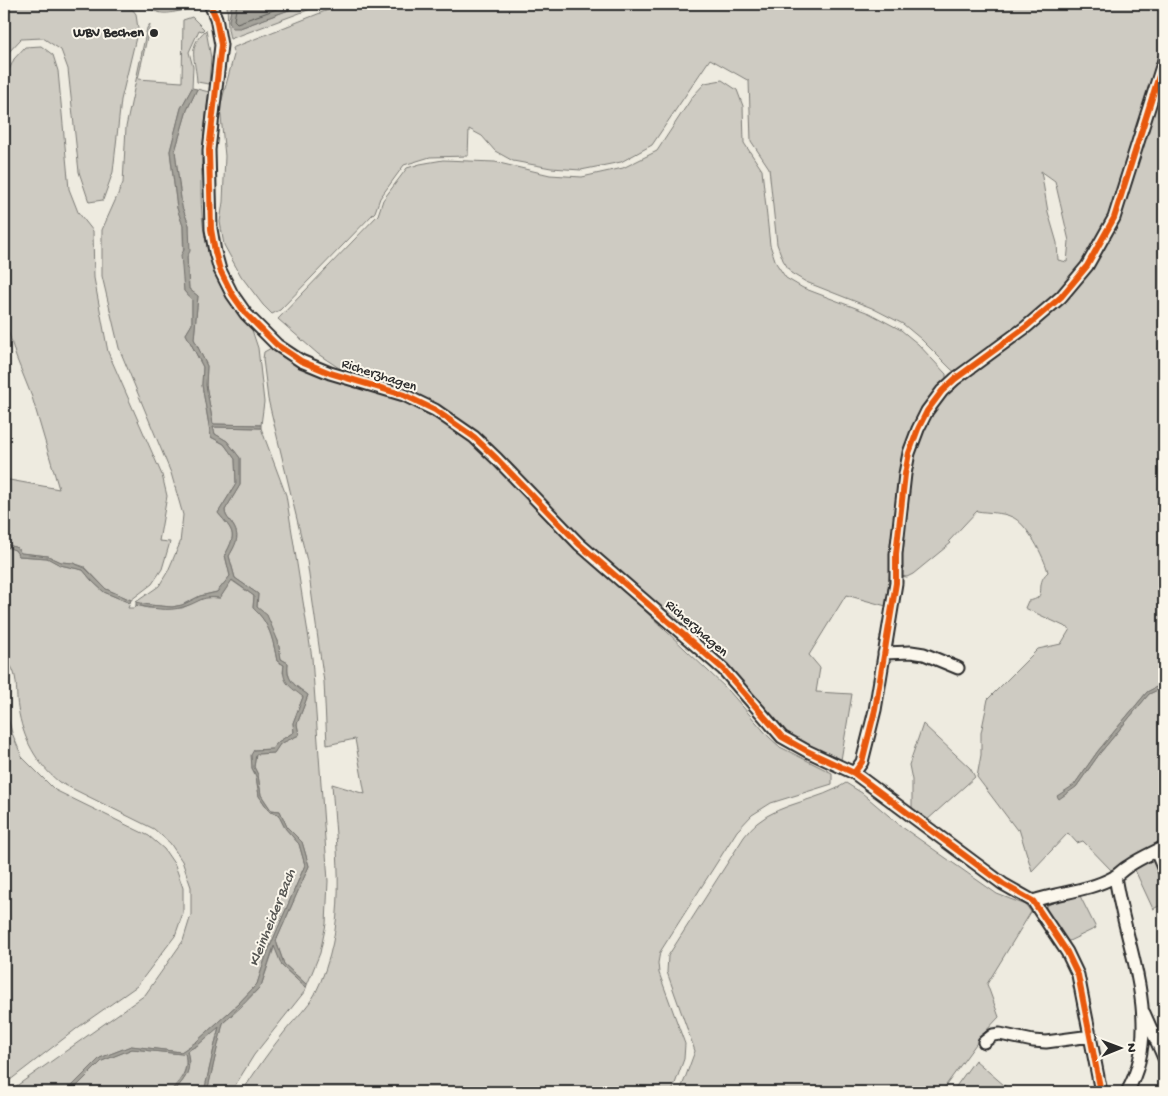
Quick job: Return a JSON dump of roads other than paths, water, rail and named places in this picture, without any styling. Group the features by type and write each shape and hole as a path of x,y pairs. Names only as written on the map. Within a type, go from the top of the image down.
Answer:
{"street":[{"name":"Richerzhagen","path":"210,4 216,18 221,45 208,167 211,229 214,252 224,278 246,314 277,345 302,361 330,372 404,395 435,410 474,437 579,544 723,670 782,737 854,773 1003,884 1033,901 1075,967 1091,1036 1101,1092"},
{"path":"854,773 862,762 871,726 896,583 896,554 905,474 909,453 918,429 927,411 955,379 1026,327 1060,297 1087,266 1114,218 1164,60"},
{"path":"884,653 911,652 924,654 958,668"},
{"path":"1033,901 1083,889 1115,876 1127,867 1160,849 1164,870"},
{"path":"1115,876 1118,898 1138,978 1142,1009 1143,1041 1141,1058 1127,1092"},
{"path":"1142,1009 1164,1058"},
{"path":"984,1042 993,1035 1000,1034 1046,1042 1091,1036"}],"water":[{"path":"232,4 305,4 240,28 232,28 229,21"},
{"path":"192,88 197,89 187,110 175,151 182,207 189,225 190,251 187,257 189,289 198,296 194,339 207,366 206,385 213,424 261,425 261,428 213,427 215,434 227,441 240,458 240,485 225,510 226,516 236,530 237,535 236,542 229,556 235,578 258,594 257,607 267,615 278,641 281,659 288,663 288,674 292,682 308,695 297,724 299,735 280,744 274,753 256,754 254,767 258,775 261,795 271,810 280,811 287,827 302,842 309,866 276,941 284,964 307,985 306,988 282,966 274,946 261,986 223,1023 207,1092 204,1092 219,1027 198,1045 187,1051 189,1064 187,1074 173,1092 170,1092 184,1074 186,1065 185,1053 132,1049 102,1061 71,1092 66,1092 100,1058 131,1046 181,1052 196,1042 238,1004 257,984 266,956 305,865 299,844 285,828 278,814 270,812 259,796 256,776 252,768 251,755 254,750 272,749 278,742 294,732 293,723 303,697 288,684 284,676 284,665 277,661 267,626 253,608 254,596 232,580 220,598 204,599 172,609 136,605 136,602 172,607 182,605 200,596 217,592 230,576 225,555 231,542 232,533 228,524 218,513 236,484 235,459 224,444 211,437 202,385 203,367 186,334 192,324 192,300 184,291 181,255 184,250 183,226 177,208 170,151 181,108"},
{"path":"4,543 17,548 21,553 48,556 61,562 73,563 85,568 106,589 131,600 130,603 104,592 83,570 60,565 47,558 19,556 15,550 4,546"},
{"path":"1164,683 1164,687 1149,694 1100,753 1076,787 1059,799 1057,796 1074,785 1098,751 1147,692"}],"place":[{"name":"WBV Bechen","path":"154,33"}],"water label":[{"name":"Kleinheider Bach","path":"273,918"}]}
